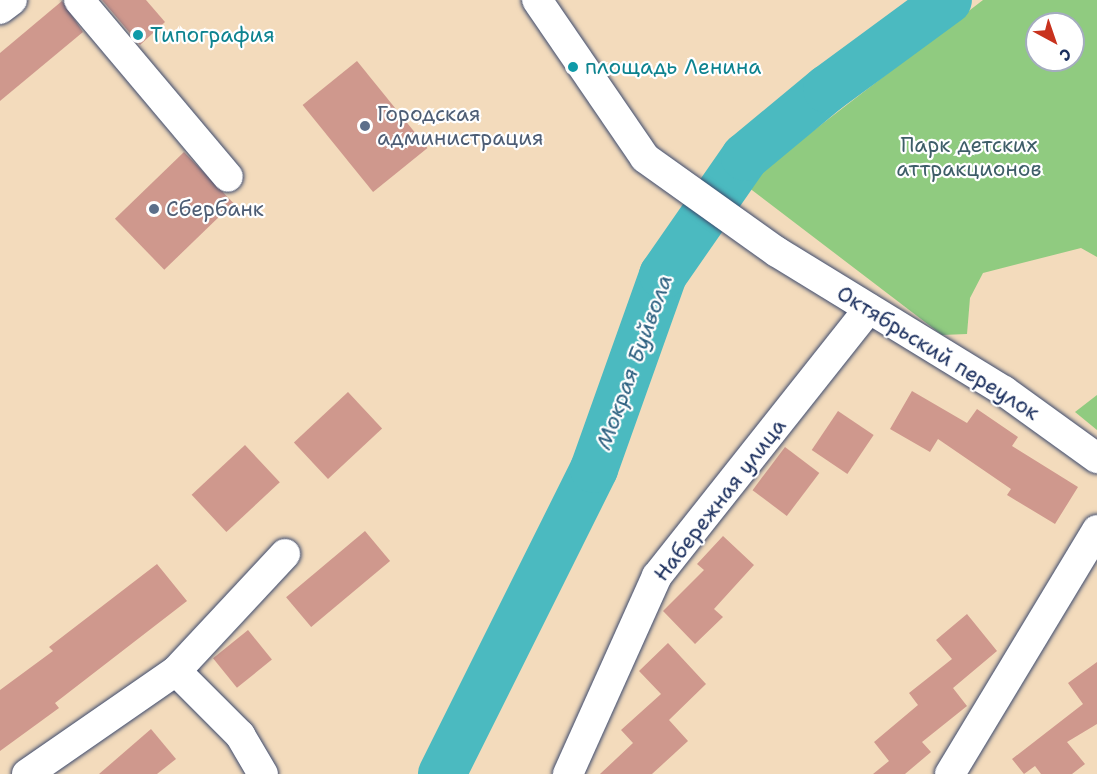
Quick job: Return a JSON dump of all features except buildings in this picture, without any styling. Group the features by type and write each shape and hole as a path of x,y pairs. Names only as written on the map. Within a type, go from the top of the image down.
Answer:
{"street":[{"path":"0,9 12,0"},
{"path":"79,0 228,177"},
{"name":"Октябрьский переулок","path":"537,0 645,158 777,252 1004,391 1097,458"},
{"name":"Набережная улица","path":"568,774 657,576 869,309"},
{"path":"950,774 1097,530"},
{"path":"27,774 176,671 285,554"},
{"path":"176,671 240,735 263,774"}],"green space":[{"name":"Парк детских аттракционов","path":"983,0 1097,0 1097,257 1081,248 983,273 970,298 967,334 942,335 744,184"},
{"path":"1097,395 1097,430 1075,412"}],"waterway":[{"name":"Мокрая Буйвола","path":"442,774 594,469 663,275 745,157 827,89 948,0"}],"place":[{"name":"Типография","path":"138,35"},
{"name":"площадь Ленина","path":"573,67"},
{"name":"Городская администрация","path":"365,126"},
{"name":"Сбербанк","path":"154,209"}]}
